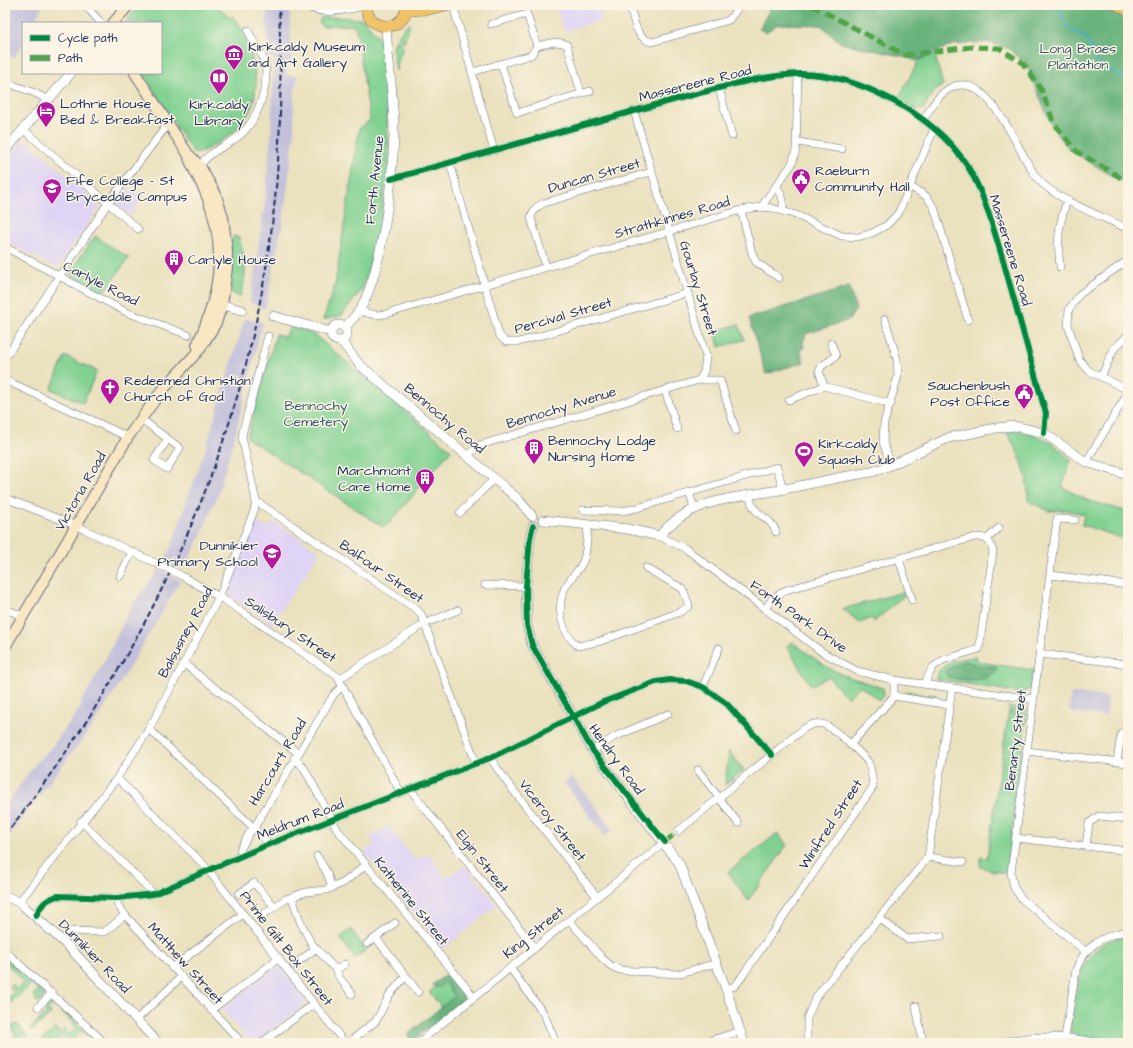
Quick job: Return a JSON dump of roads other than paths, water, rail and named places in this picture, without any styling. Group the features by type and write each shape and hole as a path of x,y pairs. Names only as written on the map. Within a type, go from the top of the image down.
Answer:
{"main road":[{"path":"114,22 129,5"},
{"path":"366,6 370,19 378,25 386,27 400,22 407,7 429,9 446,5"},
{"path":"1118,5 1128,10"},
{"path":"136,74 188,154 206,194 216,226 219,261 218,304"},
{"path":"188,154 200,166 216,195 225,230 227,268 218,304"},
{"name":"Victoria Road","path":"5,647 128,437 160,393 208,338 218,304"}],"street":[{"path":"85,5 100,22"},
{"path":"305,5 318,12 332,12 366,6"},
{"path":"453,5 494,151"},
{"path":"630,5 638,33 643,38 652,42 729,20 737,9 736,5"},
{"path":"491,24 527,14 537,46"},
{"name":"Forth Avenue","path":"345,328 359,311 369,289 378,257 391,179 394,132 386,27"},
{"path":"200,166 208,155 238,137 250,126 263,98 265,81 264,60 248,30"},
{"path":"472,72 531,55 537,46 555,42 567,45 581,93"},
{"path":"501,64 516,113 590,90"},
{"path":"5,151 70,74"},
{"path":"760,207 792,164 798,142 798,74"},
{"name":"Massereene Road","path":"391,179 450,164 719,88 798,74 818,75 843,80 871,90 900,104 923,120 952,146 967,166 985,203 1046,413 1044,433"},
{"path":"5,82 35,93 48,100"},
{"path":"923,120 941,94 956,85 966,86 983,94 994,105 1038,179 1053,192 1067,200 1128,229"},
{"name":"Massereene Road","path":"719,88 732,136"},
{"name":"Gourlay Street","path":"634,111 706,356 706,365 699,380"},
{"path":"5,358 108,203 168,124"},
{"path":"23,129 138,229"},
{"name":"Strathkinnes Road","path":"359,311 376,315 386,314 483,284 741,210 760,207 782,211 842,236 858,237 872,234 887,225 899,212 934,129"},
{"path":"798,142 842,149"},
{"path":"188,154 208,155"},
{"name":"Percival Street","path":"450,164 483,284 499,335 506,342 519,342 688,293"},
{"name":"Duncan Street","path":"546,267 531,218 537,206 652,172"},
{"path":"776,186 780,190 784,205 782,211"},
{"path":"909,186 926,196 934,207 968,320"},
{"path":"1060,267 1058,240 1059,224 1067,200"},
{"path":"741,210 756,262 780,278"},
{"name":"Carlyle Road","path":"5,247 126,312 188,335"},
{"path":"1086,462 1128,391 1088,370 1079,359 1068,325 1069,309 1080,294 1128,260"},
{"path":"218,304 242,310"},
{"path":"273,316 331,332"},
{"path":"885,319 897,359 898,376 891,404 884,423 883,442 891,465"},
{"path":"338,325 345,328 347,335 341,341 332,338 331,332 333,327 338,325"},
{"path":"1101,377 1114,349 1128,335"},
{"name":"Balsusney Road","path":"19,902 81,821 117,778 149,729 219,597 254,511 256,502 242,437 268,336"},
{"name":"Bennochy Road","path":"341,341 360,364 518,499 532,516"},
{"path":"824,386 819,371 822,366 836,356 831,343"},
{"name":"Bennochy Avenue","path":"467,456 480,445 699,380 719,377 736,431"},
{"path":"5,380 128,437"},
{"path":"789,400 824,386 891,404"},
{"path":"666,390 677,429"},
{"path":"141,419 168,439"},
{"path":"543,520 541,525 533,526 530,521 532,516 538,514 543,520 588,526 628,529 659,536 670,523 694,508 726,498 872,472 891,465 948,438 1015,426 1044,433 1086,462 1128,475"},
{"path":"583,510 622,511 777,467 783,489"},
{"path":"460,513 494,479"},
{"path":"689,492 694,508"},
{"path":"749,494 754,510 772,523 776,532"},
{"name":"Salisbury Street","path":"5,498 77,526 180,575 219,597 339,680 400,793"},
{"name":"Balfour Street","path":"256,502 416,609 424,624 476,763"},
{"name":"Benarty Street","path":"1075,520 1057,519 1051,575 1026,751 1011,873 1014,888 1022,899 1085,951"},
{"name":"Hendry Road","path":"533,526 530,538 526,586 527,625 532,645 593,751 680,863 717,963 744,1043"},
{"path":"588,526 584,558 580,568 564,590 560,604 561,616 571,641 578,646 601,641 680,612 690,606 683,589 646,568"},
{"path":"987,539 999,528"},
{"name":"Forth Park Drive","path":"659,536 686,549 822,652 857,671 894,680 1033,699"},
{"path":"765,609 773,598 786,590 975,537 987,539 992,545 993,552 979,649 943,660 933,667 924,684"},
{"path":"120,576 132,552"},
{"path":"899,559 912,600"},
{"path":"1051,575 1128,585"},
{"path":"485,585 526,586"},
{"path":"5,609 23,616"},
{"name":"Harcourt Road","path":"242,855 240,850 334,694 339,680 424,624 458,610"},
{"path":"703,687 719,648"},
{"path":"1040,654 1128,664"},
{"name":"Katherine Street","path":"183,663 296,756 332,820 366,865 474,997"},
{"name":"Meldrum Road","path":"36,916 42,904 48,899 57,896 117,898 154,894 242,855 490,758 524,743 604,702 656,682 670,680 686,681 703,687 727,704 772,755"},
{"path":"850,745 894,696 894,680"},
{"path":"807,1043 807,1018 816,996 928,856 952,688"},
{"path":"894,696 949,705"},
{"path":"593,751 614,737 668,714"},
{"name":"Winifred Street","path":"677,832 802,730 815,723 827,725 850,745 867,762 872,774 873,787 741,978 735,986 726,989"},
{"path":"149,729 254,828 265,839 267,845"},
{"path":"1117,762 1120,734 1123,732"},
{"path":"1026,751 1128,763"},
{"name":"Viceroy Street","path":"490,758 506,781 597,897"},
{"path":"698,770 738,823"},
{"name":"Prime Gilt Box Street","path":"117,778 209,870 345,1043"},
{"name":"Elgin Street","path":"410,789 535,948"},
{"path":"1086,846 1089,823 1099,816 1128,819"},
{"path":"81,821 154,894"},
{"path":"1016,838 1128,851"},
{"name":"King Street","path":"418,1043 665,842"},
{"path":"316,856 327,873 332,888"},
{"path":"928,856 962,862"},
{"path":"264,914 274,906 292,896 332,888 343,883 366,865"},
{"path":"240,894 254,883 274,906"},
{"name":"Dunnikier Road","path":"5,896 19,902 68,946 158,1043"},
{"path":"292,896 302,926 315,949 336,970 339,977 352,994"},
{"name":"Matthew Street","path":"117,898 117,904 125,915 242,1043"},
{"path":"172,968 243,914"},
{"path":"69,932 105,932 125,915"},
{"path":"879,918 907,939 941,936"},
{"path":"569,920 602,958 611,966 620,970 677,974 696,971 717,963"},
{"path":"367,944 395,923"},
{"path":"1065,1038 1076,970 1085,951 1108,936 1128,931"},
{"path":"376,938 418,992"},
{"path":"294,965 315,949"},
{"path":"5,951 104,1043"},
{"path":"211,1010 279,958"},
{"path":"336,970 345,964"},
{"path":"510,968 544,1014 556,1043"},
{"path":"348,1043 376,1021 390,994 406,976"},
{"path":"137,1019 181,977"},
{"path":"38,1007 52,994"},
{"path":"261,1043 314,1004"},
{"path":"916,1006 923,1043"},
{"path":"702,1043 741,1031"},
{"path":"1004,1043 1042,1037 1065,1038 1096,1043"}],"waterway":[{"path":"1046,5 1061,11 1067,28 1087,38 1096,61 1128,80"}],"railway":[{"path":"5,835 54,769 99,701 140,631 176,559 208,484 234,407 255,328 273,217 280,126 279,5"}],"place":[{"name":"Kirkcaldy Museum and Art Gallery","path":"234,71"},
{"name":"Kirkcaldy Library","path":"219,95"},
{"name":"Lothrie House Bed & Breakfast","path":"46,128"},
{"name":"Raeburn Community Hall","path":"801,195"},
{"name":"Fife College - St Brycedale Campus","path":"52,205"},
{"name":"Carlyle House","path":"174,276"},
{"name":"Redeemed Christian Church of God","path":"110,405"},
{"name":"Sauchenbush Post Office","path":"1024,410"},
{"name":"Bennochy Lodge Nursing Home","path":"534,465"},
{"name":"Kirkcaldy Squash Club","path":"804,468"},
{"name":"Marchmont Care Home","path":"425,495"},
{"name":"Dunnikier Primary School","path":"272,570"}],"park label":[{"name":"Long Braes Plantation","path":"1078,56"},
{"name":"Bennochy Cemetery","path":"316,414"}]}
